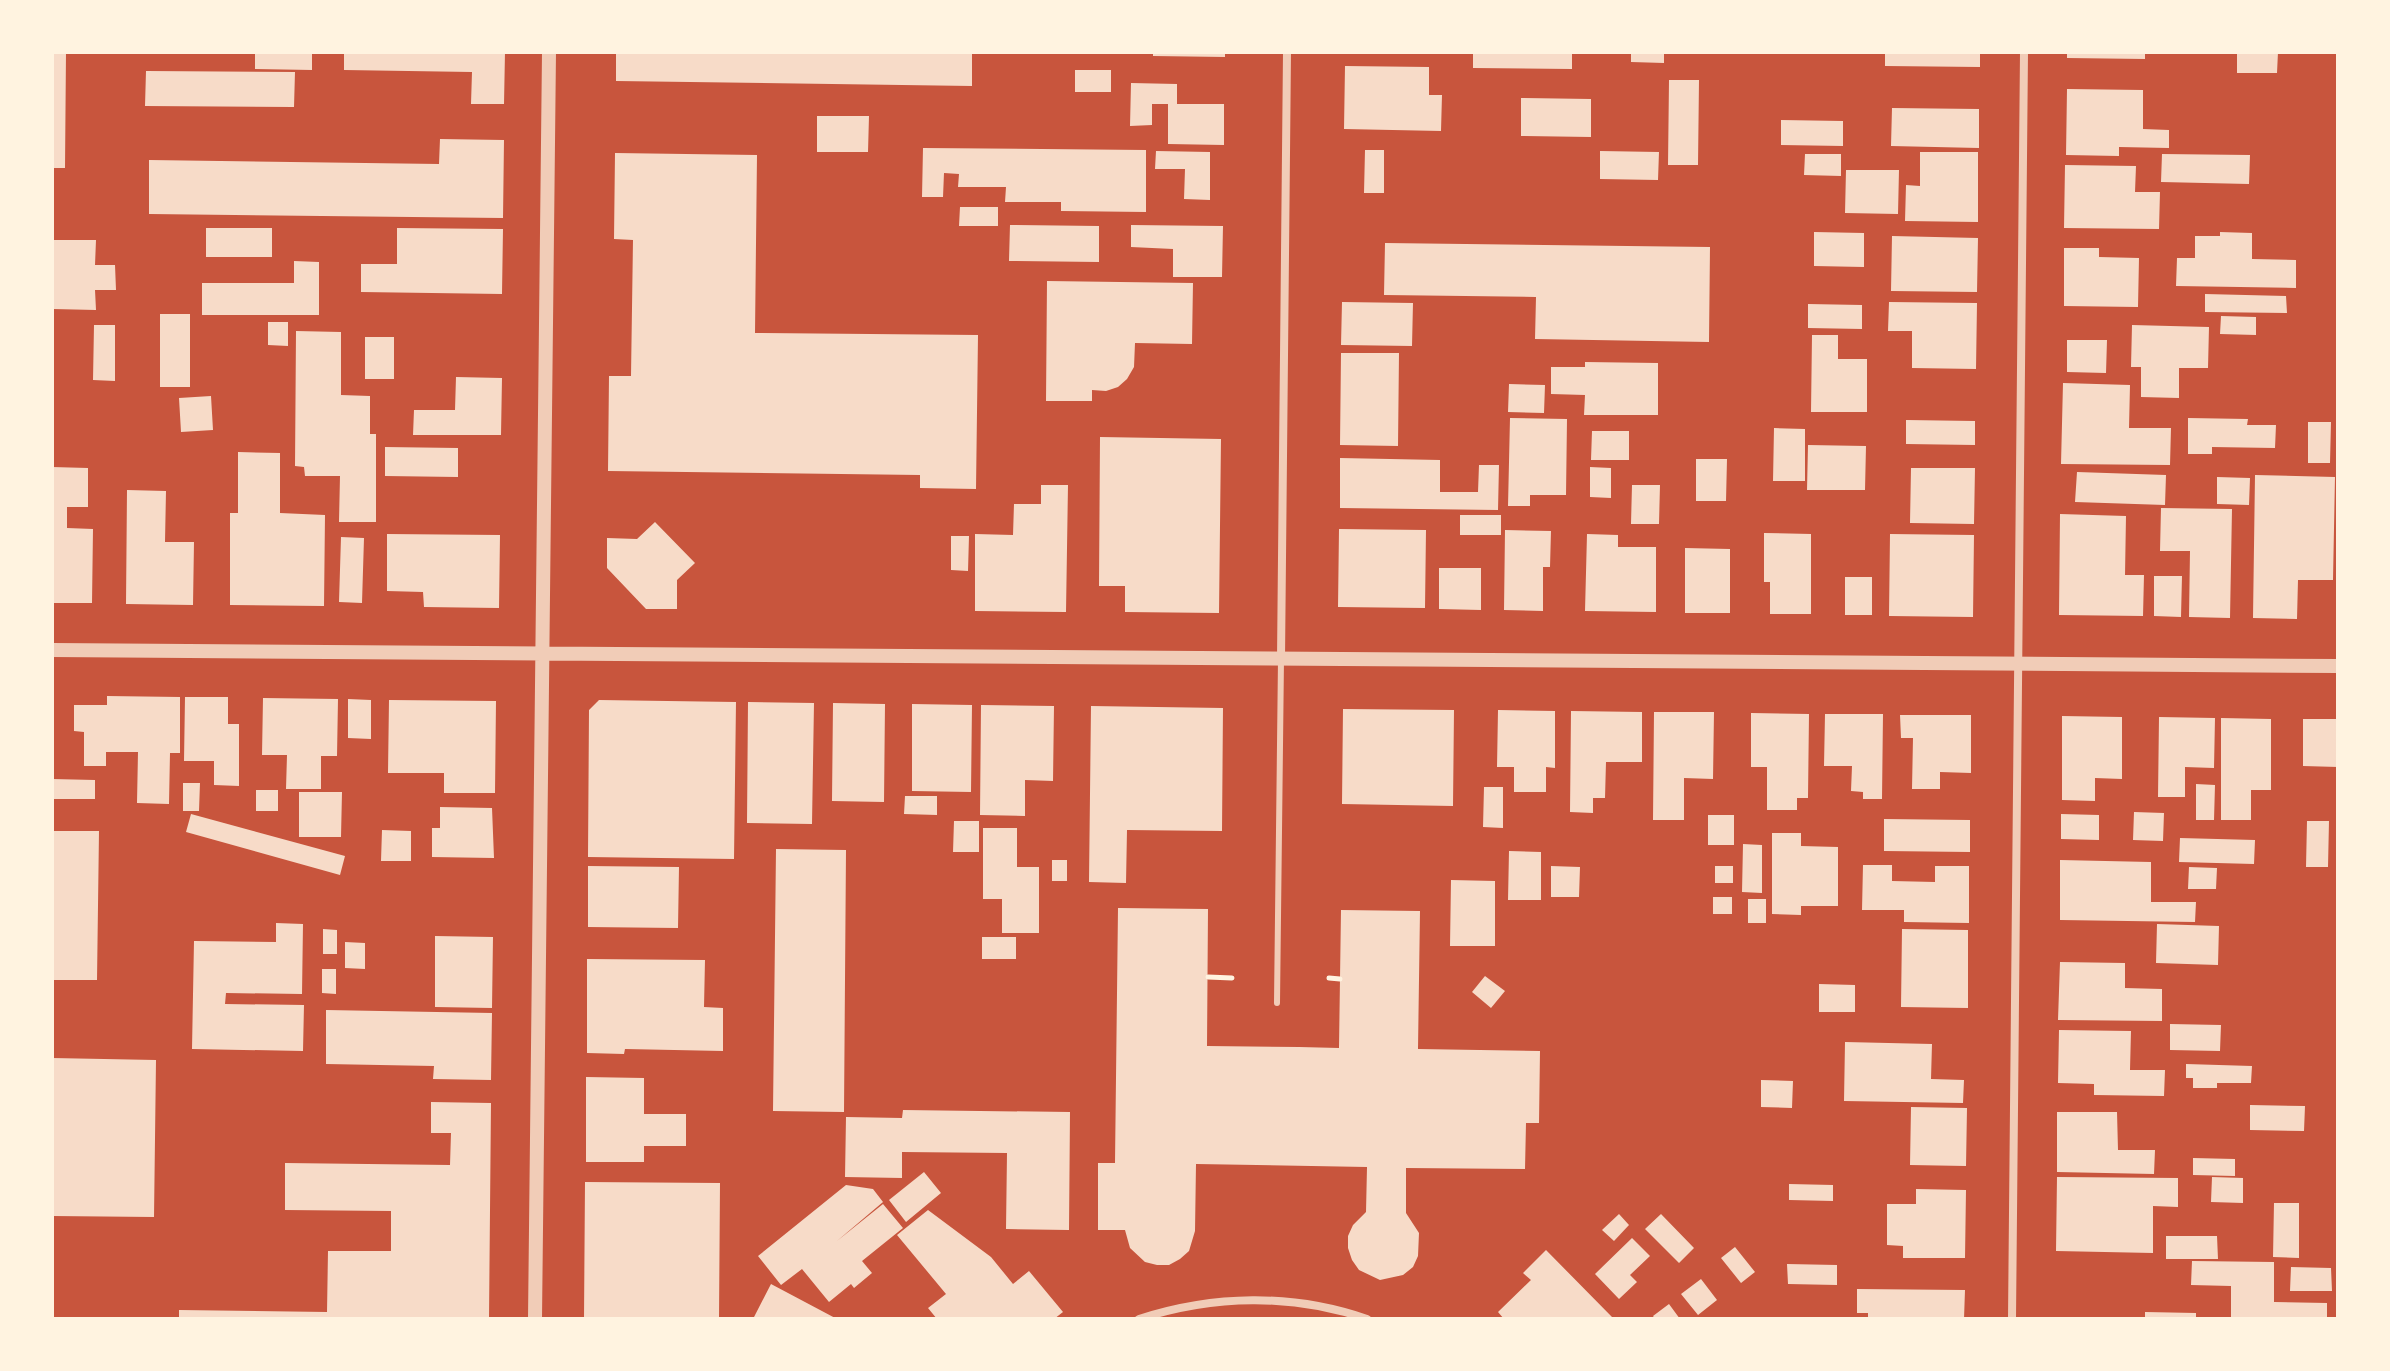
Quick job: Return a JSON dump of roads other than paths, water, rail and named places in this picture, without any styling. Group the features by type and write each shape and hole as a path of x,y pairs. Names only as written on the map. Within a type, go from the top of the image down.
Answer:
{"street":[{"path":"535,1319 549,52"},
{"path":"1281,659 1287,52"},
{"path":"2012,1319 2024,52"},
{"path":"52,650 2338,666"},
{"path":"1139,1319 1195,1304 1271,1300 1303,1303 1367,1319"}],"lane":[{"path":"1277,1003 1281,659"}]}
